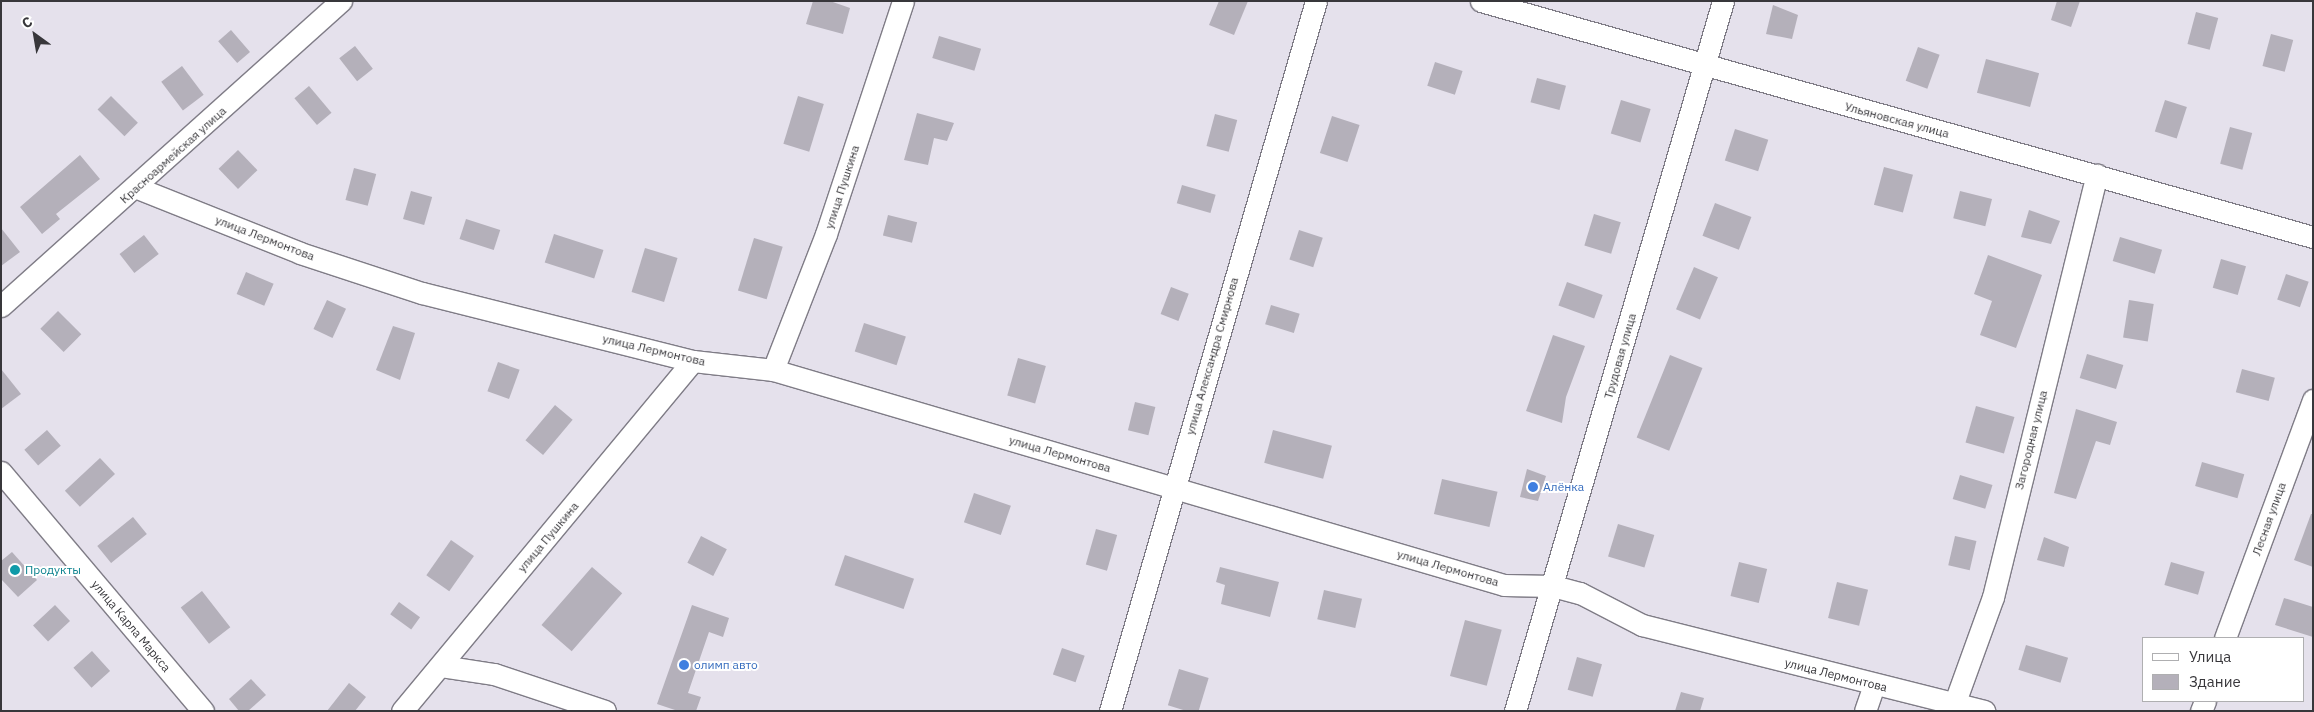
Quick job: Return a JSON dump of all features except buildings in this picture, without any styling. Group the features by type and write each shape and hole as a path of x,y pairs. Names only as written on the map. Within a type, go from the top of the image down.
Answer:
{"street":[{"name":"Красноармейская улица","path":"1,306 137,188 341,1"},
{"name":"улица Пушкина","path":"773,370 826,234 903,1"},
{"name":"улица Александра Смирнова","path":"1110,711 1316,1"},
{"name":"Ульяновская улица","path":"1481,1 1704,66 2313,236"},
{"name":"Трудовая улица","path":"1515,711 1723,1"},
{"name":"Загородная улица","path":"1955,702 1993,597 2097,175"},
{"name":"улица Лермонтова","path":"137,188 300,253 422,293 693,361 773,370 1504,585 1553,586 1580,593 1642,625 1874,686 1955,702 1984,711"},
{"name":"улица Пушкина","path":"402,711 442,666 693,361"},
{"name":"Лесная улица","path":"2225,637 2313,400"},
{"name":"улица Карла Маркса","path":"1,472 203,711"},
{"path":"442,666 494,674 605,711"},
{"path":"1865,711 1874,686"}],"place":[{"name":"Алёнка","path":"1533,487"},
{"name":"Продукты","path":"15,570"},
{"name":"олимп авто","path":"684,665"}]}
